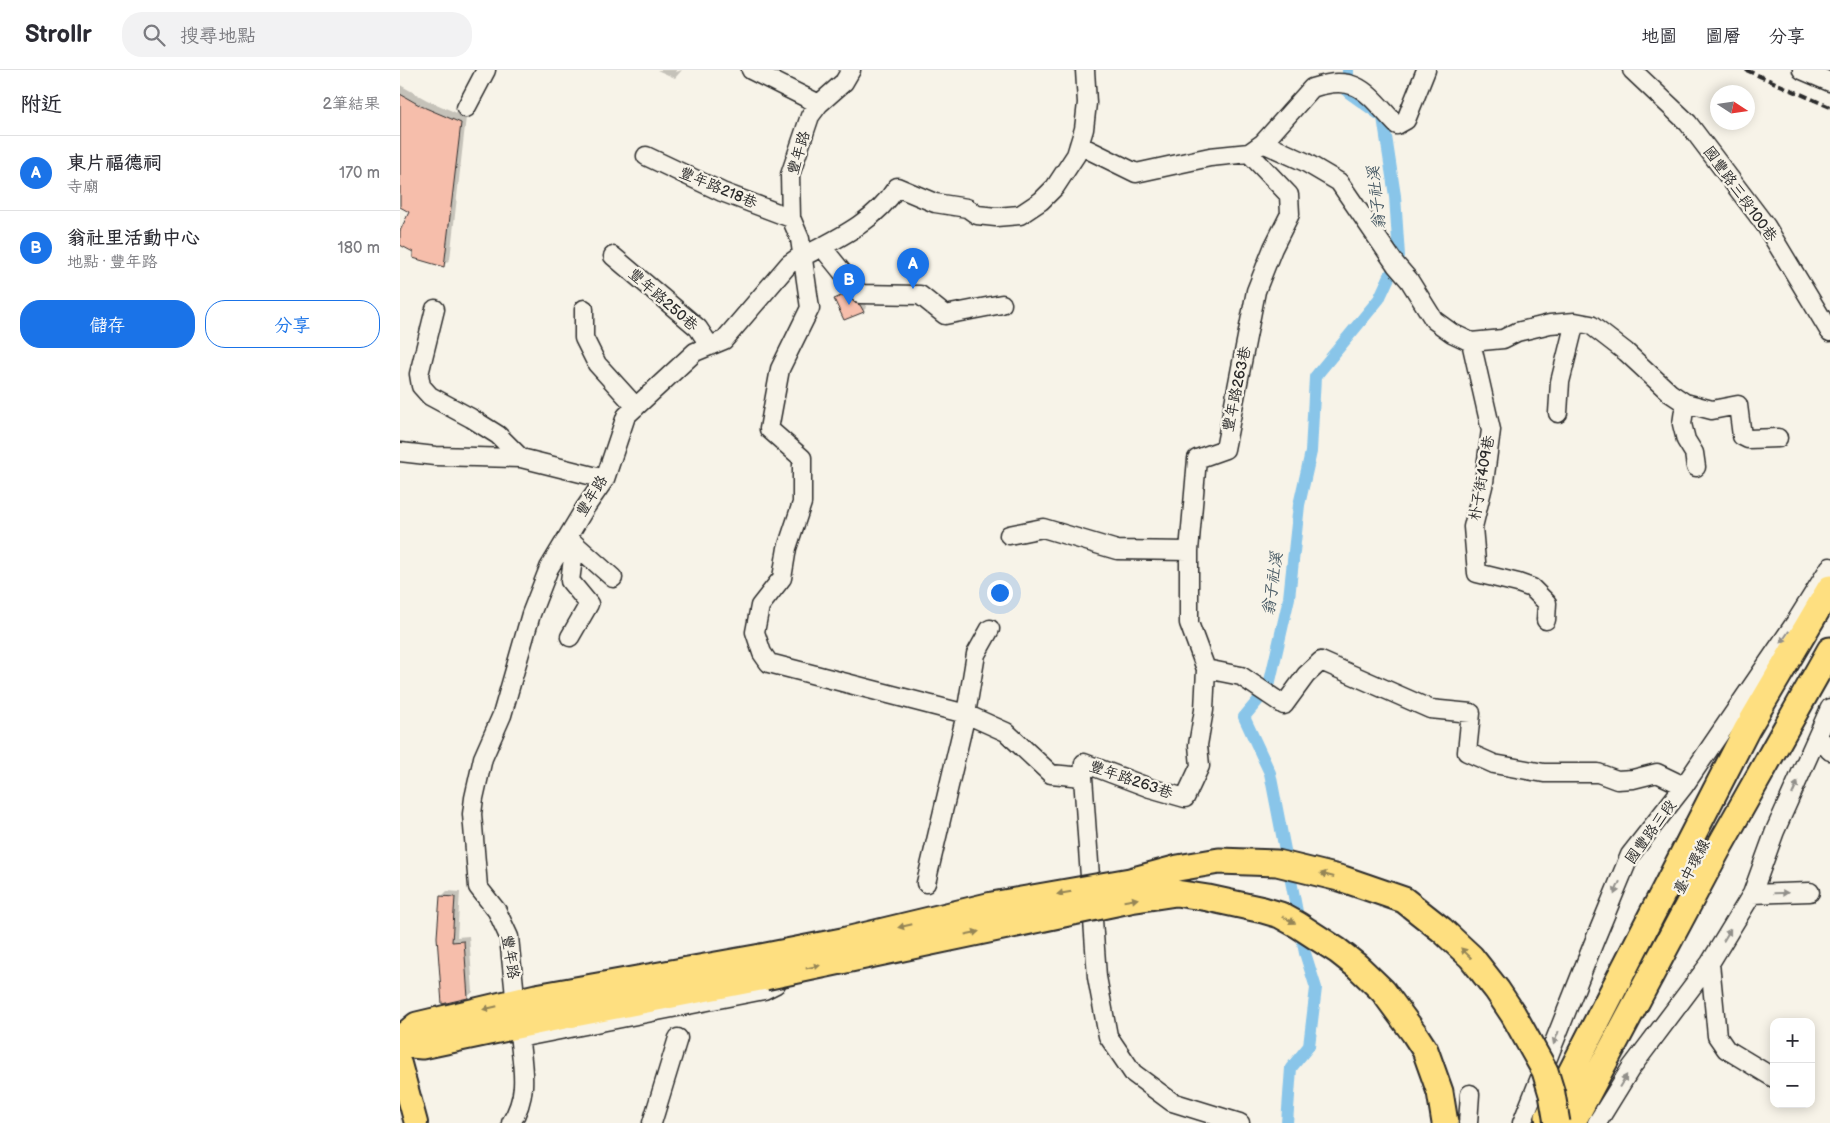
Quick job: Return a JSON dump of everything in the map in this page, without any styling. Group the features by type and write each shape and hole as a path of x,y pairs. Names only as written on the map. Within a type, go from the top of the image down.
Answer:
{"highway":[{"path":"1545,1123 1747,729 1830,588"},
{"name":"臺中環線","path":"1555,1123 1786,688 1830,611"},
{"name":"臺中環線","path":"1572,1123 1718,850 1830,650"},
{"path":"1578,1123 1620,1053 1806,723 1830,674"},
{"path":"400,1044 422,1046 564,1016 763,967 842,941 992,905 1130,881 1178,868 1219,861 1277,863 1343,879 1404,900 1442,930 1471,957 1513,1014 1545,1071 1552,1094 1555,1123"},
{"path":"400,1039 416,1025 536,997 763,967 1176,893 1208,898 1280,915 1318,937 1358,966 1383,991 1425,1050 1440,1092 1446,1123"}],"main road":[{"path":"400,1064 416,1123"}],"street":[{"path":"466,108 486,70"},
{"path":"751,70 819,104"},
{"name":"豐年路","path":"511,1123 520,1107 523,1092 519,1036 764,990 776,984 780,976 781,965 775,952 768,948 757,947 515,994 511,950 506,930 497,910 478,887 472,814 483,758 502,715 531,614 549,568 571,541 584,508 605,479 626,416 695,352 724,340 789,264 803,254 800,239 790,218 790,174 810,116 819,104 844,82 851,70"},
{"path":"803,254 808,254 855,229 890,198 896,187 935,203 968,208 977,215 996,217 1020,215 1041,201 1055,187 1076,155 1084,130 1087,103 1085,70"},
{"path":"1079,145 1136,173 1210,157 1248,153 1263,143 1312,88 1323,84 1347,83 1361,88 1397,124 1406,120 1426,70"},
{"name":"國豐路三段100巷","path":"1632,70 1688,123 1766,226 1830,332"},
{"path":"1802,70 1830,82"},
{"path":"1263,143 1305,162 1339,182 1396,265 1409,280 1434,320 1452,333 1471,342 1503,339 1517,332 1550,324 1575,322 1591,324 1626,352 1670,393 1685,403 1712,410 1738,404 1742,436 1748,440 1778,438"},
{"name":"豐年路263巷","path":"1240,1123 1172,1102 1133,1073 1108,1036 1097,978 1083,778 1084,763 1150,788 1185,798 1200,766 1198,745 1204,710 1206,669 1188,623 1189,551 1197,458 1225,449 1256,291 1273,248 1290,214 1289,196 1248,153"},
{"name":"豐年路218巷","path":"646,156 722,192 790,218"},
{"path":"822,247 860,294 920,295 945,315 1002,304"},
{"name":"豐年路263巷","path":"803,254 810,308 780,369 769,429 802,458 802,504 787,548 782,578 760,606 755,632 762,653 768,663 966,714 1006,732 1050,774 1083,778"},
{"name":"豐年路250巷","path":"613,256 698,328 710,346"},
{"path":"435,309 420,367 421,386 430,396 498,434 521,458"},
{"path":"584,309 584,338 597,364 636,407"},
{"path":"1558,413 1560,382 1575,322"},
{"name":"朴子街409巷","path":"1471,342 1491,430 1484,482 1473,527 1477,573 1525,586 1547,603 1546,620"},
{"path":"1685,403 1682,424 1686,440 1694,453 1696,467"},
{"path":"400,452 435,456 521,458 605,479"},
{"path":"1009,535 1043,528 1117,550 1189,551"},
{"path":"571,541 613,578"},
{"path":"570,637 589,604 570,581 571,541"},
{"name":"國豐路三段","path":"1522,1123 1630,855 1684,786 1795,623 1830,567"},
{"path":"926,883 966,714 976,654 990,629"},
{"path":"1206,669 1240,676 1284,705 1306,675 1321,661 1430,708 1471,713 1467,752 1494,764 1544,773 1598,773 1617,780 1633,779 1657,773 1684,786"},
{"path":"1597,1123 1631,1068 1710,963 1752,894 1775,831 1830,708"},
{"path":"1818,736 1830,751"},
{"path":"1752,894 1810,892"},
{"path":"1710,963 1717,1036 1726,1049 1770,1076"},
{"path":"652,1123 678,1038"},
{"path":"1468,1123 1470,1094"}],"building":[{"path":"400,94 421,106 461,123 444,267 413,258 413,252 400,245 400,231 409,212 400,207"},
{"path":"846,294 855,303 860,305 864,312 844,320 834,299"},
{"path":"440,896 455,897 452,942 464,941 468,998 442,1004 437,937"}],"waterway":[{"name":"翁子社溪","path":"1287,1123 1291,1068 1309,1046 1316,988 1305,953 1270,773 1244,717 1260,698 1270,681 1289,598 1299,505 1311,452 1315,377 1379,299 1399,256 1395,196 1383,117 1348,92 1348,70"}],"railway":[{"path":"1746,70 1830,107"}],"place":[{"name":"東片福德祠","path":"913,289"},
{"name":"翁社里活動中心","path":"849,305"}]}
